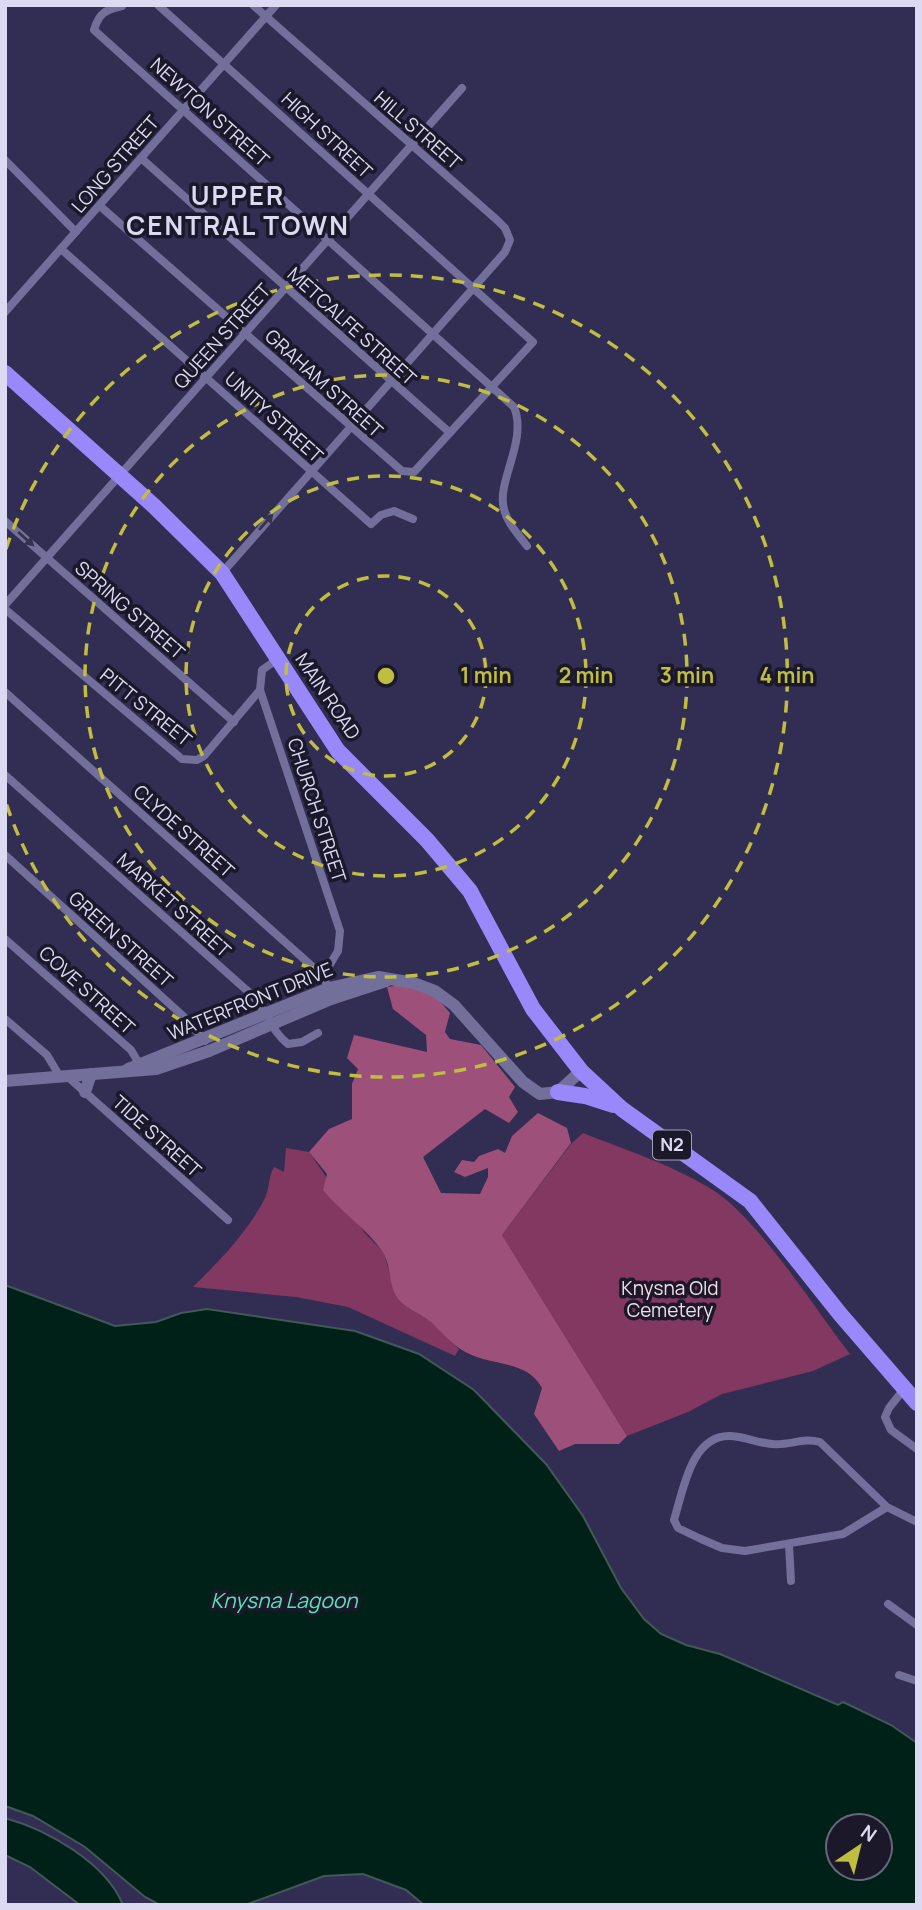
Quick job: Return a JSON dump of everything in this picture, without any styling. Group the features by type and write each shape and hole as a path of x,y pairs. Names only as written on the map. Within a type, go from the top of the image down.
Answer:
{"highway":[{"name":"MAIN ROAD","path":"5,373 119,474 222,573 338,751 427,840 470,891 533,1009 581,1072"},
{"name":"N2","path":"581,1072 622,1109 750,1201 917,1403"},
{"path":"558,1091 585,1096 622,1109"}],"street":[{"name":"HIGH STREET","path":"158,5 533,342 491,387"},
{"name":"HILL STREET","path":"253,5 497,220 509,235 505,252 473,290"},
{"name":"LONG STREET","path":"5,312 276,5"},
{"name":"NEWTON STREET","path":"122,6 104,11 94,30 513,407 519,421 503,503 511,525 527,546"},
{"name":"QUEEN STREET","path":"5,607 119,474 462,88"},
{"name":"METCALFE STREET","path":"141,158 449,432"},
{"path":"5,160 76,232"},
{"name":"GRAHAM STREET","path":"100,206 402,471 414,472 449,432"},
{"name":"UNITY STREET","path":"61,249 371,524 381,515 394,511 414,519"},
{"path":"222,573 473,290"},
{"path":"449,432 491,387"},
{"name":"SPRING STREET","path":"5,521 234,722"},
{"name":"PITT STREET","path":"5,607 182,759 197,760 204,756 260,690"},
{"path":"260,690 262,670 278,659"},
{"name":"CHURCH STREET","path":"260,690 340,931 338,951 328,988"},
{"name":"CLYDE STREET","path":"5,692 328,988"},
{"name":"MARKET STREET","path":"5,775 252,995 280,1038 288,1044 302,1042 318,1033"},
{"name":"GREEN STREET","path":"5,855 183,1016 207,1045"},
{"name":"COVE STREET","path":"5,939 131,1050 136,1067"},
{"name":"WATERFRONT DRIVE","path":"5,1081 136,1067 207,1045 270,1019 328,988 366,978 414,983 435,991 454,1005 533,1090 540,1094 558,1091"},
{"name":"TIDE STREET","path":"5,1019 47,1055 62,1075 86,1092 228,1220"},
{"path":"558,1091 581,1072"},
{"path":"86,1092 91,1073"},
{"path":"904,1390 888,1408 886,1417 891,1430 917,1449"},
{"path":"887,1507 844,1534 789,1545 732,1550 678,1528 674,1520 704,1445 710,1440 732,1436 769,1444 806,1439 820,1442 887,1507 917,1522"},
{"path":"789,1545 791,1581"},
{"path":"888,1604 917,1625"},
{"path":"899,1675 917,1681"}],"green space":[{"name":"Knysna Old Cemetery","path":"583,1133 685,1175 716,1192 733,1206 769,1245 850,1354 813,1371 722,1394 688,1412 627,1436 502,1235 571,1144"},
{"path":"286,1148 309,1152 364,1232 384,1253 395,1294 404,1305 429,1320 459,1349 455,1356 348,1307 296,1297 193,1287 250,1223 265,1198 274,1167 284,1172"}],"shaded area":[{"path":"402,985 433,993 450,1013 445,1032 450,1039 481,1045 515,1087 509,1097 518,1112 509,1123 485,1109 423,1157 441,1193 480,1194 488,1177 488,1168 465,1177 454,1172 462,1160 474,1162 479,1156 498,1149 505,1153 512,1136 538,1113 567,1128 571,1143 502,1235 627,1436 619,1444 575,1444 559,1451 534,1414 542,1388 535,1378 526,1371 481,1358 459,1348 431,1322 401,1302 394,1292 387,1260 382,1251 323,1190 327,1174 309,1152 329,1129 352,1119 352,1084 358,1069 347,1058 354,1035 427,1052 426,1035 393,1009 387,987"}],"water":[{"name":"Knysna Lagoon","path":"5,1285 115,1326 156,1322 181,1313 207,1309 355,1331 419,1354 474,1390 546,1464 583,1516 621,1588 644,1619 661,1634 686,1645 720,1654 838,1705 843,1702 891,1725 917,1743 917,1905 424,1905 406,1890 363,1874 324,1876 245,1905 160,1905 145,1897 85,1847 33,1816 5,1806"},
{"path":"5,1818 22,1823 74,1850 103,1875 123,1905 80,1905 30,1867 5,1855"}],"district":[{"name":"UPPER CENTRAL TOWN","path":"238,211"}]}
